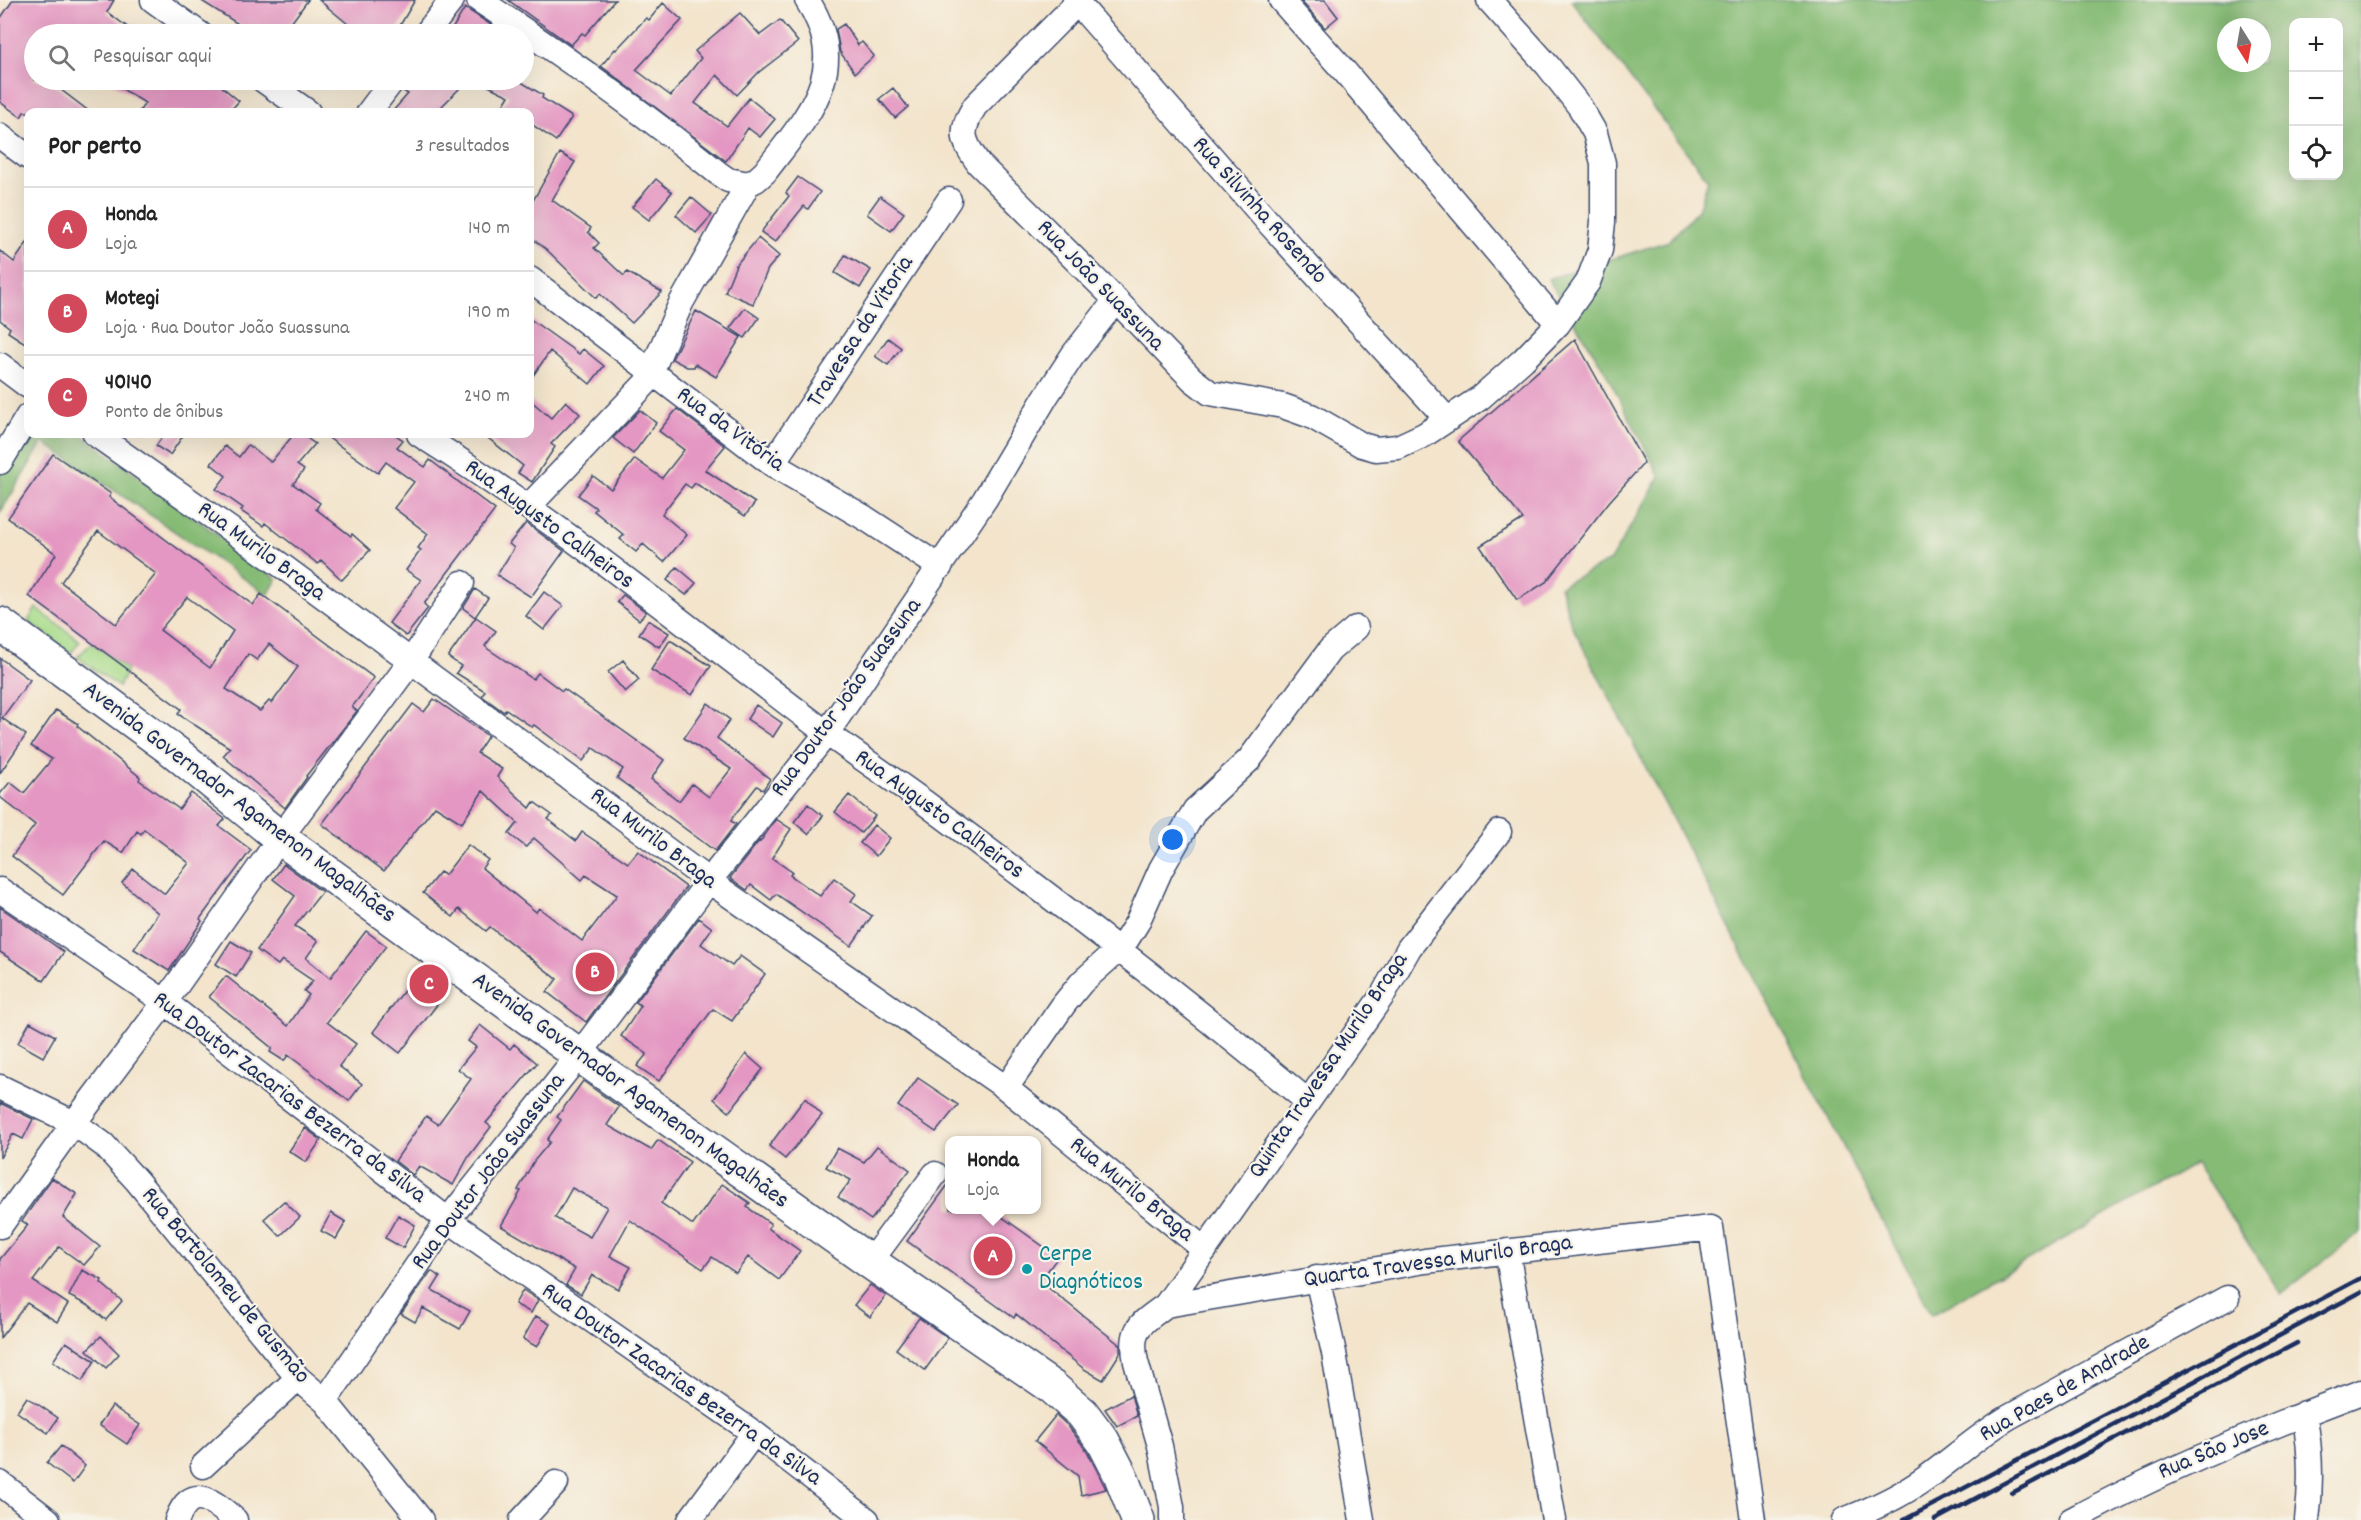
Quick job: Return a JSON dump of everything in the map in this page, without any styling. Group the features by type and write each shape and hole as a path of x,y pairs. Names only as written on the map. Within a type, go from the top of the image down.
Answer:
{"main road":[{"name":"Avenida Governador Agamenon Magalhães","path":"0,624 176,752 280,838 579,1055 870,1262 1052,1387 1082,1413 1103,1441 1120,1474 1138,1520"}],"street":[{"path":"153,0 186,24"},
{"path":"434,24 452,0"},
{"path":"479,0 516,24"},
{"path":"529,506 648,382 681,303 748,184 765,172 813,106 824,78 827,58 825,35 807,0"},
{"path":"1281,0 1346,72 1558,324"},
{"name":"Rua João Suassuna","path":"1077,1 975,106 965,122 963,134 967,147 979,164 1192,379 1210,393 1283,406 1311,416 1362,445 1376,449 1398,447 1424,435 1480,398 1523,360 1558,324 1588,282 1600,250 1603,222 1603,163 1595,133 1580,107 1548,66 1489,0"},
{"name":"Rua Silvinha Rosendo","path":"1077,1 1238,188 1447,419"},
{"path":"534,36 648,117 723,177 748,184"},
{"path":"277,90 302,108"},
{"path":"372,108 386,90"},
{"path":"0,136 24,154"},
{"name":"Travessa da Vitoria","path":"772,464 949,200"},
{"name":"Rua da Vitória","path":"534,282 772,464 865,518 940,567"},
{"name":"Rua Doutor João Suassuna","path":"325,1401 448,1220 579,1055 709,881 827,733 985,499 1073,355 1116,300"},
{"path":"0,365 24,383"},
{"path":"0,462 24,423"},
{"name":"Rua Murilo Braga","path":"110,438 125,442 412,660 709,881 1006,1089 1205,1250"},
{"name":"Rua Augusto Calheiros","path":"425,438 529,506 827,733 922,801 1118,951 1307,1101"},
{"path":"0,1226 165,1002 280,838 412,660 462,583"},
{"path":"1006,1089 1064,1004 1082,982 1118,951 1137,923 1161,869 1195,810 1249,760 1330,650 1356,628"},
{"name":"Quinta Travessa Murilo Braga","path":"1166,1305 1382,996 1409,948 1499,832"},
{"name":"Rua Doutor Zacarias Bezerra da Silva","path":"0,890 165,1002 448,1220 754,1433 867,1520"},
{"name":"Rua Bartolomeu de Gusmão","path":"0,1087 74,1123 104,1145 137,1181 298,1378 325,1401 421,1520"},
{"path":"870,1262 935,1174"},
{"name":"Quarta Travessa Murilo Braga","path":"1166,1305 1317,1278 1507,1251 1711,1228 1753,1520"},
{"path":"1507,1251 1554,1520"},
{"path":"1317,1278 1334,1353 1362,1520"},
{"name":"Rua Paes de Andrade","path":"1844,1520 1869,1510 1926,1478 1983,1432 2008,1417 2227,1298"},
{"path":"1166,1305 1139,1326 1134,1336 1133,1347 1160,1446 1172,1507 1172,1520"},
{"path":"203,1466 298,1378"},
{"name":"Rua São Jose","path":"2072,1520 2200,1456 2361,1392"},
{"path":"2304,1413 2312,1470 2307,1520"},
{"path":"690,1520 754,1433"},
{"path":"0,1483 48,1520"},
{"path":"522,1520 556,1483"},
{"path":"177,1520 194,1498 207,1498 235,1520"}],"green space":[{"path":"1571,0 2361,0 2361,1232 2281,1294 2196,1163 1931,1315 1571,624 1560,586 1610,561 1660,477 1605,371 1548,279 1669,241 1698,210 1708,180"},
{"path":"25,438 86,438 277,579 268,595 43,442 0,513 0,472"},
{"path":"36,608 80,641 71,653 28,621"},
{"path":"92,643 127,669 119,687 77,657"}],"building":[{"path":"13,0 114,0 107,12 123,24 24,24 24,90 61,90 85,108 24,108 21,117 0,102 0,19"},
{"path":"200,0 308,0 290,24 238,24"},
{"path":"319,0 415,0 401,24 348,24"},
{"path":"508,0 615,0 585,35 582,33 571,45"},
{"path":"1300,0 1325,0 1338,17 1325,28"},
{"path":"663,3 682,20 636,70 671,96 701,58 695,51 740,13 760,35 780,20 798,42 759,72 737,95 717,75 695,103 727,126 749,98 775,119 760,137 748,128 726,161 601,66 646,18 649,20"},
{"path":"465,8 490,24 455,24"},
{"path":"844,24 858,45 862,42 874,56 855,73 840,52 836,29"},
{"path":"893,88 908,107 895,118 879,99"},
{"path":"124,90 226,90 239,101 233,108 142,108 145,103"},
{"path":"458,90 440,108 396,108 408,94 403,91"},
{"path":"497,90 534,90 543,95 542,98 572,117 556,141 534,126 534,108 502,108 509,96"},
{"path":"560,153 575,162 552,200 591,228 588,232 599,243 594,248 624,276 627,272 662,292 632,323 600,294 596,298 534,240 534,199"},
{"path":"798,177 820,192 808,209 804,206 775,242 761,232 789,196 786,193"},
{"path":"656,179 672,192 649,220 632,207"},
{"path":"880,196 904,213 891,231 867,214"},
{"path":"691,197 712,215 696,233 676,215"},
{"path":"758,238 779,256 768,269 753,304 725,292 736,265"},
{"path":"24,247 24,342 8,332 10,328 0,320 0,251 14,262"},
{"path":"845,255 871,270 860,288 835,273"},
{"path":"745,308 759,318 745,338 730,328"},
{"path":"696,311 741,337 716,377 695,364 694,367 687,367 672,359"},
{"path":"534,322 579,354 583,349 604,366 590,384 550,351 534,374"},
{"path":"888,338 901,348 888,365 875,356"},
{"path":"1575,339 1644,463 1609,502 1546,582 1517,600 1480,546 1523,519 1458,441"},
{"path":"566,401 580,414 551,444 555,447 532,482 518,473 523,466 488,438 534,438 534,403 551,418"},
{"path":"677,409 725,446 705,470 755,503 745,516 695,483 691,488 685,484 662,514 687,535 664,562 643,544 636,552 620,539 624,535 594,511 596,508 578,495 593,476 611,489 635,459 662,478 684,450 659,431"},
{"path":"640,410 656,423 633,454 613,438"},
{"path":"161,438 181,438 170,455 156,446"},
{"path":"291,438 307,438 315,444 297,465 304,470 293,484 320,503 316,509 351,536 352,534 370,550 342,580 321,560 318,564 265,523 263,526 241,511 243,508 216,489 226,476 211,464 225,446 239,457 248,445 271,462"},
{"path":"329,438 400,438 403,440 397,447 425,467 430,460 495,510 424,604 428,608 406,636 389,623 421,580 406,570 421,550 418,548 428,534 394,508 414,482 386,462 378,473"},
{"path":"53,454 111,494 109,497 253,605 261,594 374,678 352,707 357,711 306,776 285,808 223,756 230,748 178,714 181,709 29,596 56,554 8,518","holes":["98,531 156,574 116,624 61,582","187,597 233,631 210,668 160,630","269,644 298,667 272,703 269,701 260,711 226,689 248,654 257,660"]},
{"path":"526,523 564,551 531,597 497,575 514,548 509,544"},
{"path":"677,567 696,583 686,595 667,580"},
{"path":"475,589 488,598 475,617 463,608"},
{"path":"544,592 563,606 544,630 526,616"},
{"path":"623,595 646,612 639,620 617,602"},
{"path":"476,617 496,631 485,646 488,649 533,679 538,673 562,691 564,689 664,760 651,779 679,801 692,784 709,797 731,769 684,738 708,703 730,720 717,738 770,779 763,790 757,786 733,817 731,821 736,824 715,851 617,778 623,769 593,748 583,761 534,725 532,727 506,709 504,712 482,696 485,691 456,673 461,666 448,657"},
{"path":"648,620 669,633 659,647 639,634"},
{"path":"670,640 711,666 692,695 651,670"},
{"path":"0,658 30,680 2,718 26,735 0,773"},
{"path":"623,660 639,680 625,692 608,672"},
{"path":"434,699 488,736 477,753 502,769 497,777 530,808 534,802 552,815 548,819 576,841 582,832 628,863 638,851 686,887 586,1022 547,992 557,979 490,927 486,931 459,909 453,917 423,893 440,872 445,875 468,845 488,860 482,868 536,912 539,908 582,941 617,895 586,875 582,880 534,838 526,847 509,834 518,823 483,791 462,823 435,806 384,871 322,824 413,704 424,712"},
{"path":"756,705 782,723 773,737 747,719"},
{"path":"56,710 78,724 77,726 140,777 139,780 179,809 191,793 225,819 219,826 251,850 200,919 202,921 169,971 134,949 158,913 122,883 133,869 165,894 189,863 144,829 141,834 137,831 123,853 104,841 63,895 12,856 35,825 0,797 0,794 10,782 24,793 52,759 31,746"},
{"path":"849,795 875,816 861,833 835,812"},
{"path":"808,804 823,816 808,834 794,822"},
{"path":"776,819 791,829 772,858 792,872 790,875 820,896 834,878 856,894 851,901 872,916 851,946 776,894 771,900 751,885 747,890 730,878"},
{"path":"874,825 890,838 876,856 860,843"},
{"path":"284,864 322,892 295,926 318,941 306,958 330,978 366,931 386,946 327,1022 356,1044 339,1066 362,1084 349,1101 288,1055 284,1061 270,1052 272,1048 209,997 226,976 288,1026 309,995 304,991 313,981 282,960 278,965 257,950 295,896 273,879"},
{"path":"0,907 64,952 44,981 0,952"},
{"path":"699,918 712,928 701,944 732,966 740,956 765,974 732,1021 713,1009 659,1081 637,1066 647,1054 621,1036 641,1006 636,1002"},
{"path":"231,941 251,953 236,977 216,964"},
{"path":"421,968 449,989 400,1053 373,1032"},
{"path":"30,1022 55,1036 43,1057 18,1043"},
{"path":"480,1025 510,1049 514,1044 537,1063 486,1123 491,1127 469,1156 453,1185 419,1166 413,1175 395,1161 426,1116 438,1124 471,1079 458,1069 476,1047 468,1041"},
{"path":"746,1054 763,1069 729,1112 714,1099"},
{"path":"918,1078 958,1105 936,1132 898,1106"},
{"path":"583,1081 619,1107 607,1125 651,1150 658,1140 690,1162 661,1203 693,1225 722,1184 750,1203 747,1207 771,1224 768,1228 800,1251 779,1280 748,1257 736,1273 712,1257 703,1269 630,1220 610,1256 631,1267 618,1289 592,1275 581,1294 566,1285 575,1269 501,1226 521,1191 518,1190 534,1161 550,1142 547,1140 561,1120 557,1117","holes":["572,1188 607,1207 590,1237 555,1218"]},
{"path":"805,1098 822,1115 785,1159 769,1146"},
{"path":"0,1103 33,1119 23,1139 13,1134 0,1158"},
{"path":"305,1128 321,1140 306,1162 289,1151"},
{"path":"877,1146 910,1170 871,1220 838,1197 851,1180 826,1167 837,1148 864,1162"},
{"path":"52,1178 77,1194 63,1217 100,1247 84,1265 59,1247 33,1281 68,1304 57,1322 27,1303 0,1338 0,1259 28,1225 22,1221"},
{"path":"945,1189 945,1214 998,1214 1058,1257 1040,1281 1120,1345 1120,1353 1103,1380 1084,1369 1016,1314 1014,1318 907,1241"},
{"path":"284,1201 300,1217 280,1236 264,1219"},
{"path":"331,1213 346,1222 336,1239 321,1231"},
{"path":"398,1215 415,1225 403,1248 385,1238"},
{"path":"82,1270 102,1280 101,1283 122,1301 106,1320 89,1306 69,1296"},
{"path":"431,1271 440,1277 432,1290 470,1311 460,1329 423,1308 415,1322 401,1314"},
{"path":"870,1285 886,1296 870,1317 854,1305"},
{"path":"523,1290 538,1300 531,1313 515,1304"},
{"path":"536,1316 550,1324 537,1347 523,1339"},
{"path":"919,1318 948,1338 925,1370 896,1349"},
{"path":"101,1336 119,1354 106,1368 87,1350"},
{"path":"66,1342 95,1361 82,1381 53,1361"},
{"path":"1131,1395 1137,1416 1117,1426 1105,1409"},
{"path":"27,1397 58,1418 48,1433 17,1412"},
{"path":"112,1406 140,1425 127,1444 99,1425"},
{"path":"1056,1415 1068,1426 1087,1451 1106,1489 1081,1495 1078,1476 1035,1441"},
{"path":"61,1446 85,1466 73,1483 47,1463"}],"railway":[{"path":"1904,1520 2361,1278"},
{"path":"1935,1520 2361,1292"},
{"path":"2012,1493 2297,1343"}],"place":[{"name":"Motegi","path":"595,972"},
{"name":"40140","path":"429,984"},
{"name":"Honda","path":"993,1256"},
{"name":"Cerpe Diagnóticos","path":"1027,1269"}]}
